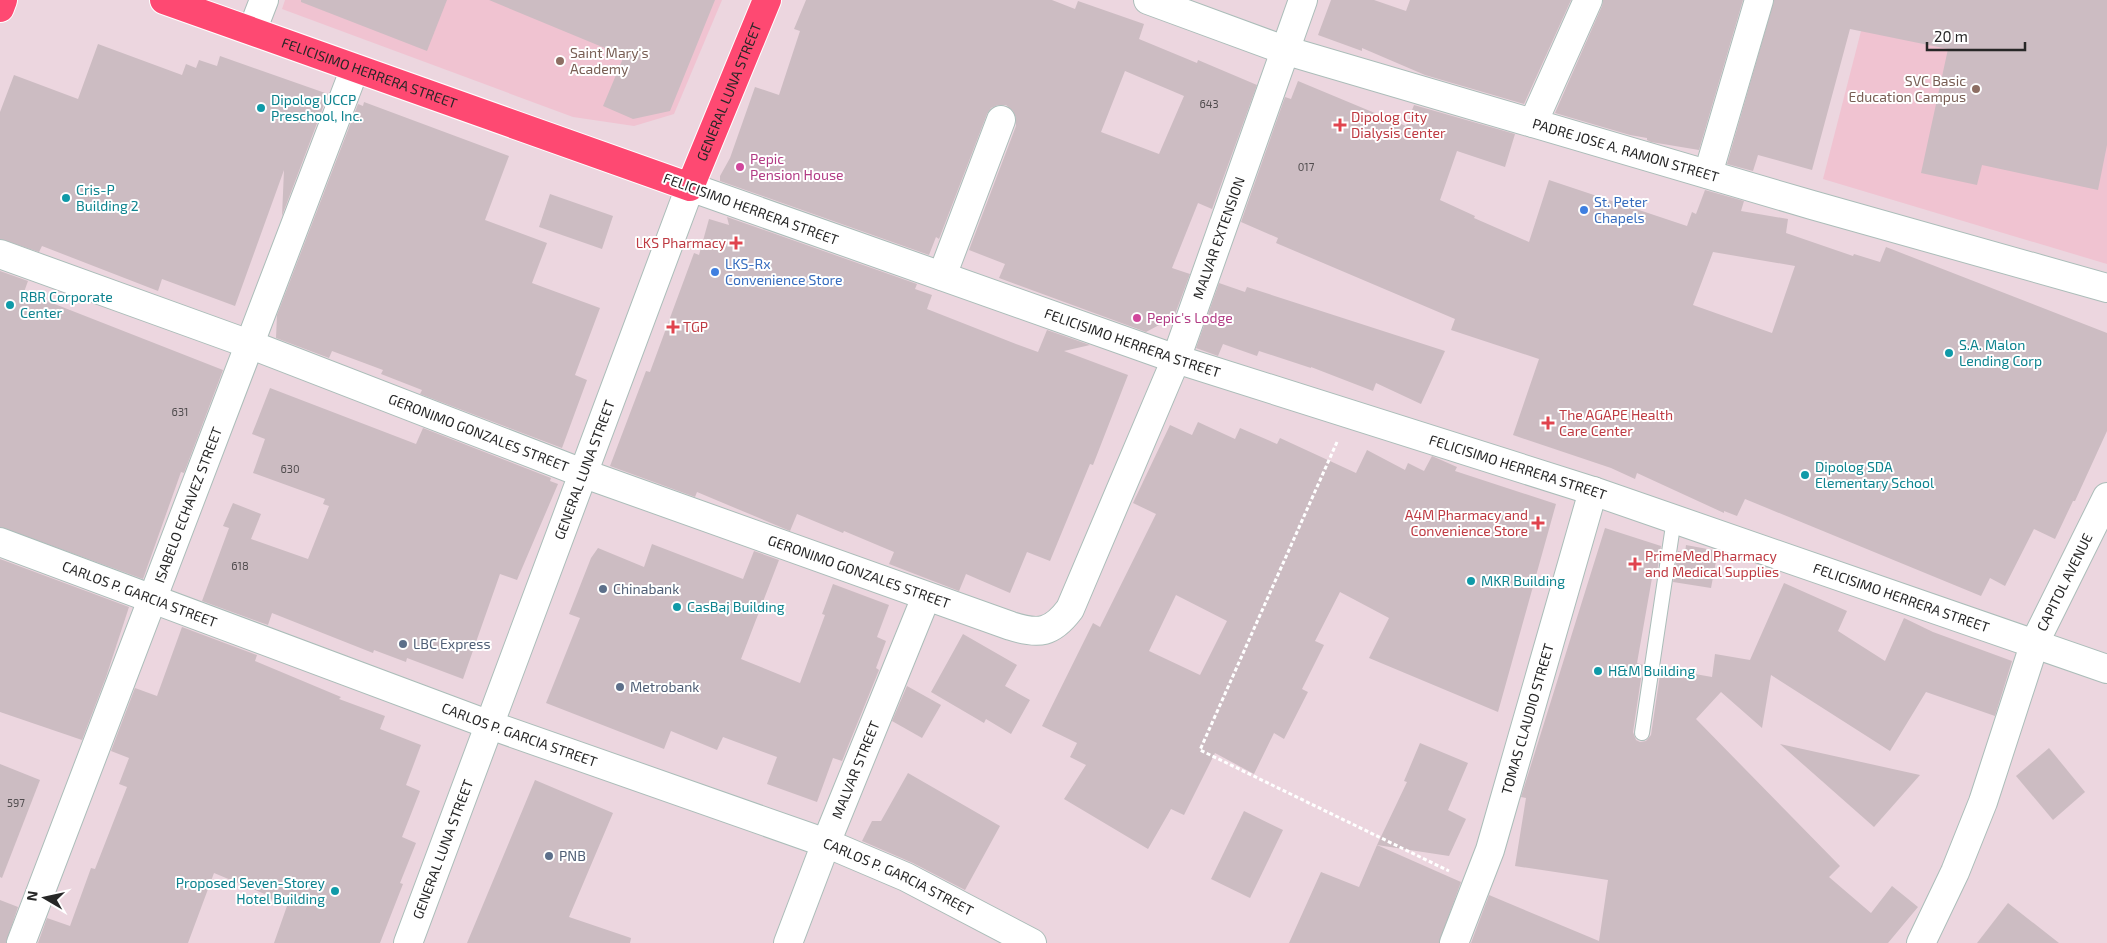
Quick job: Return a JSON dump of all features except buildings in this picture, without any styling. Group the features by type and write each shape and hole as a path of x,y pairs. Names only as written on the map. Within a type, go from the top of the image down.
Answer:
{"main road":[{"path":"0,8 3,0"},
{"name":"FELICISIMO HERRERA STREET","path":"164,0 690,187"},
{"name":"GENERAL LUNA STREET","path":"690,187 767,0"}],"street":[{"path":"252,30 264,0"},
{"name":"PADRE JOSE A. RAMON STREET","path":"1148,0 1284,50 2107,288"},
{"name":"MALVAR EXTENSION","path":"1046,631 1060,622 1070,608 1176,359 1284,50 1304,0"},
{"path":"1533,123 1588,0"},
{"path":"1708,174 1759,0"},
{"name":"ISABELO ECHAVEZ STREET","path":"21,943 355,68"},
{"path":"942,276 1001,120"},
{"name":"FELICISIMO HERRERA STREET","path":"690,187 1176,359 1593,491 2107,668"},
{"name":"GENERAL LUNA STREET","path":"408,943 585,474 690,187"},
{"name":"GERONIMO GONZALES STREET","path":"0,254 249,344 585,474 926,597 1027,631 1046,631"},
{"name":"TOMAS CLAUDIO STREET","path":"1454,943 1490,850 1593,491"},
{"name":"CAPITOL AVENUE","path":"1921,943 1955,872 1983,802 2035,642 2107,497"},
{"name":"CARLOS P. GARCIA STREET","path":"0,542 490,725 826,843 906,877 1032,943"},
{"name":"MALVAR STREET","path":"788,943 826,843 926,597"}],"lane":[{"path":"1642,733 1674,519"}],"path":[{"path":"1350,414 1200,750 1477,885"}],"shaded area":[{"name":"Saint Mary's Academy","path":"285,0 722,0 674,114 634,126 573,117 282,9"},
{"name":"SVC Basic Education Campus","path":"1869,0 2107,0 2107,264 1823,179"}],"place":[{"name":"Saint Mary's Academy","path":"560,61"},
{"name":"SVC Basic Education Campus","path":"1976,89"},
{"name":"Dipolog UCCP Preschool, Inc.","path":"261,108"},
{"name":"Dipolog City Dialysis Center","path":"1340,125"},
{"name":"Pepic Pension House","path":"740,167"},
{"name":"Cris-P Building 2","path":"66,198"},
{"name":"St. Peter Chapels","path":"1584,210"},
{"name":"LKS Pharmacy","path":"736,243"},
{"name":"LKS-Rx Convenience Store","path":"715,272"},
{"name":"RBR Corporate Center","path":"10,305"},
{"name":"Pepic's Lodge","path":"1137,318"},
{"name":"TGP","path":"673,327"},
{"name":"S.A. Malon Lending Corp","path":"1949,353"},
{"name":"The AGAPE Health Care Center","path":"1548,423"},
{"name":"Dipolog SDA Elementary School","path":"1805,475"},
{"name":"A4M Pharmacy and Convenience Store","path":"1538,523"},
{"name":"PrimeMed Pharmacy and Medical Supplies","path":"1635,564"},
{"name":"MKR Building","path":"1471,581"},
{"name":"Chinabank","path":"603,589"},
{"name":"CasBaj Building","path":"677,607"},
{"name":"LBC Express","path":"403,644"},
{"name":"H&M Building","path":"1598,671"},
{"name":"Metrobank","path":"620,687"},
{"name":"PNB","path":"549,856"},
{"name":"Proposed Seven-Storey Hotel Building","path":"335,891"}]}
